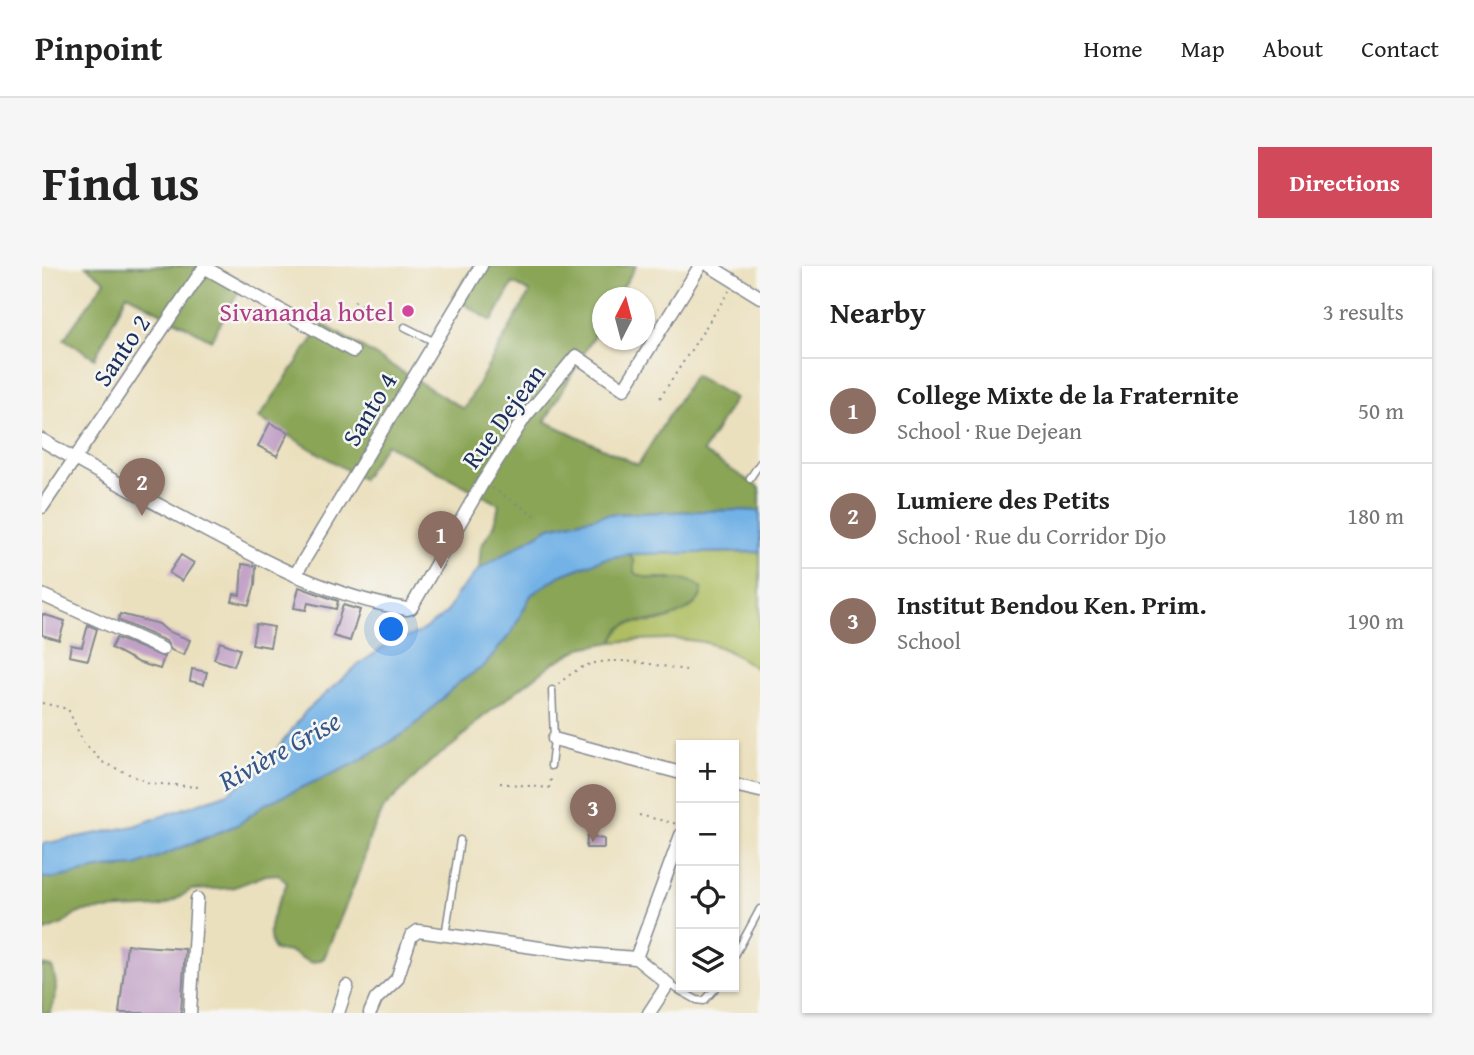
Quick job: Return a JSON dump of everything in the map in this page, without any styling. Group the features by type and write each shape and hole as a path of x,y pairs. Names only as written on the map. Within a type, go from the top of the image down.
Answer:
{"street":[{"path":"204,266 352,351"},
{"name":"Santo 2","path":"42,507 204,266"},
{"name":"Santo 4","path":"295,575 481,266"},
{"name":"Rue Dejean","path":"295,575 378,605 411,608 483,482 525,417 576,356 624,389 700,266"},
{"path":"710,266 760,297"},
{"path":"42,440 74,460 295,575"},
{"path":"42,595 162,649"},
{"path":"554,739 676,772"},
{"path":"739,786 760,791"},
{"path":"636,958 676,849"},
{"path":"190,1013 197,899"},
{"path":"369,1013 376,999 397,979 412,934 418,931 584,954 636,958 668,984 649,1013"},
{"path":"338,1013 347,986"}],"lane":[{"path":"405,327 436,342"},
{"path":"751,478 760,463"},
{"path":"551,766 554,739 552,690"},
{"path":"445,936 460,841"},
{"path":"739,948 760,909"},
{"path":"668,984 676,988"},
{"path":"682,992 704,1001 712,992"}],"path":[{"path":"660,398 735,282"},
{"path":"354,301 405,327"},
{"path":"483,482 536,516"},
{"path":"552,690 569,675 592,664 618,662 686,670"},
{"path":"42,703 68,709 83,742 102,762 149,783 198,787"},
{"path":"500,783 549,788 553,772 551,766"},
{"path":"639,815 676,824"}],"green space":[{"path":"86,266 212,266 244,282 211,340 127,294 95,358 64,339 105,281"},
{"path":"475,266 636,266 623,287 592,287 592,339 545,421 638,465 694,375 735,398 703,452 760,488 760,511 609,514 550,527 479,569 481,546 495,524 499,504 386,444 362,479 259,418 323,324 464,409 530,292 513,283 492,321 453,297"},
{"path":"760,552 760,671 728,651 707,643 672,639 613,642 621,628 626,625 665,620 695,604 671,578 642,578 634,573 634,562 630,554"},
{"path":"630,554 634,562 634,572 642,576 695,583 702,589 698,601 673,616 626,625 619,630 613,642 581,648 553,663 430,762 384,808 370,836 362,866 324,958 310,962 292,953 274,950 270,924 287,883 278,874 266,875 232,888 191,890 159,907 84,911 63,924 42,932 42,878 120,868 195,843 239,824 279,797 354,764 411,729 458,683 484,666 512,632 531,595 559,576 603,559"},
{"path":"42,965 52,967 56,985 50,1013 42,1013"}],"water":[{"name":"Rivière Grise","path":"760,511 760,552 630,554 603,559 559,576 531,595 512,632 484,666 458,683 411,729 354,764 265,804 239,824 136,866 42,878 42,844 134,826 228,793 267,763 306,711 358,665 387,645 418,633 439,619 479,569 550,527 609,514"}],"building":[{"path":"270,423 289,432 277,456 258,446"},
{"path":"181,555 194,563 182,581 169,573"},
{"path":"242,564 256,566 255,585 249,605 232,601 234,594 240,595"},
{"path":"299,587 338,601 336,609 308,603 306,610 294,608"},
{"path":"343,605 360,610 350,641 333,636"},
{"path":"42,614 65,621 59,640 42,635"},
{"path":"120,614 159,624 167,631 190,640 184,655 171,650 166,641 118,620"},
{"path":"256,624 274,627 270,647 252,644"},
{"path":"88,625 97,629 88,660 69,656 71,645 82,647"},
{"path":"116,638 164,657 160,669 137,662 111,648"},
{"path":"220,642 240,649 234,666 214,659"},
{"path":"192,669 207,672 204,684 190,681"},
{"path":"587,836 604,839 604,848 586,848"},
{"path":"127,945 185,949 181,1013 119,1013"}],"place":[{"name":"Sivananda hotel","path":"408,311"},
{"name":"Lumiere des Petits","path":"142,516"},
{"name":"College Mixte de la Fraternite","path":"441,569"},
{"name":"Institut Bendou Ken. Prim.","path":"593,842"}]}
